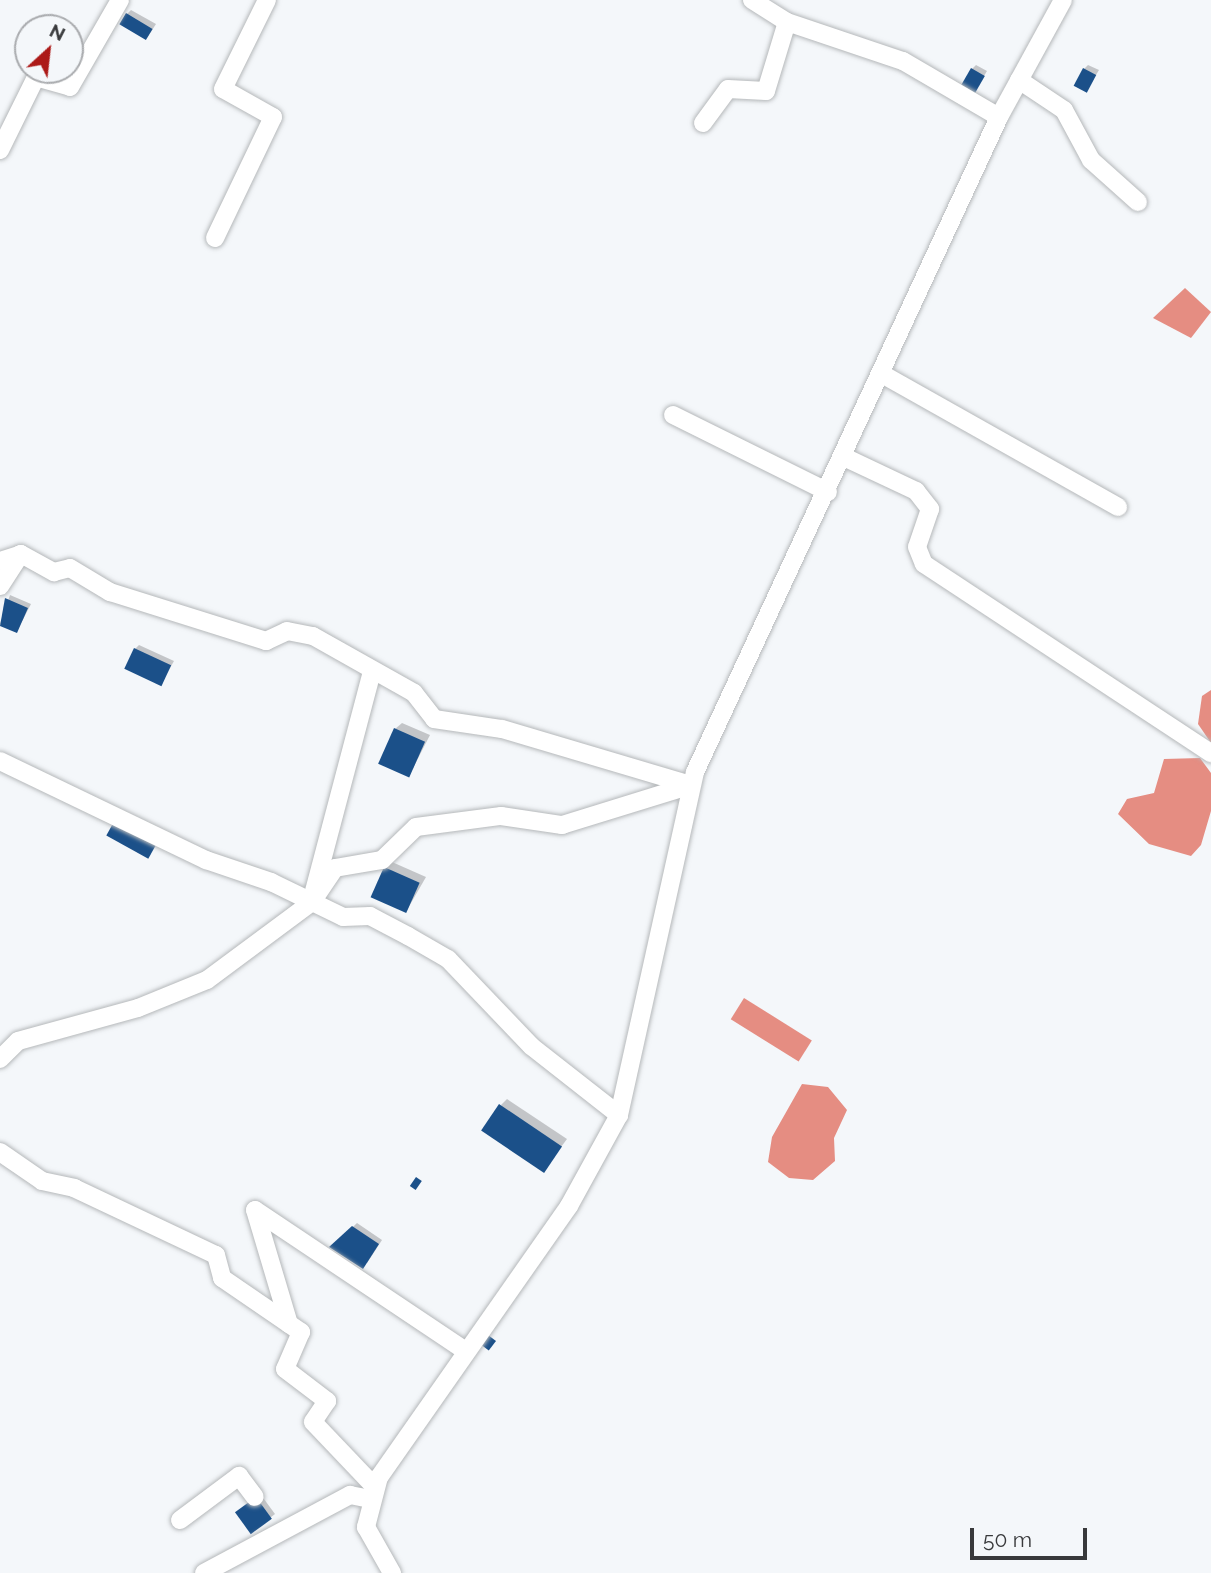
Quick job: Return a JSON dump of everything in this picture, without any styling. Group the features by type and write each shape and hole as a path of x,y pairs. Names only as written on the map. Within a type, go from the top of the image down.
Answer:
{"street":[{"path":"0,149 36,77 70,87 120,0"},
{"path":"215,238 273,117 223,89 267,0"},
{"path":"752,0 788,22 903,61 999,117"},
{"path":"392,1573 366,1527 373,1493 466,1351 569,1206 619,1115 691,785 999,117 1063,0"},
{"path":"703,123 728,89 766,91 788,22"},
{"path":"1019,80 1063,110 1091,160 1138,202"},
{"path":"882,374 1118,507"},
{"path":"673,415 828,492"},
{"path":"844,457 916,491 930,509 917,547 924,564 1211,752"},
{"path":"0,561 21,554 191,620 265,641 287,631 313,636 372,672 414,693 434,719 502,729 691,785"},
{"path":"0,586 21,554"},
{"path":"312,902 372,672"},
{"path":"0,761 206,860 343,917 370,916 448,959 531,1046 619,1115"},
{"path":"0,1059 18,1041 138,1008 207,980 312,902 335,868 382,860 416,827 501,816 562,825 691,785"},
{"path":"0,1152 42,1181 74,1188 216,1255 222,1278 301,1332 285,1369 327,1401 313,1422 373,1493"},
{"path":"289,1324 255,1210 466,1351"},
{"path":"180,1520 239,1476 255,1497"},
{"path":"204,1573 350,1495 373,1493"}],"shaded area":[{"path":"1185,288 1211,312 1191,338 1153,318"},
{"path":"1211,690 1211,743 1198,724 1202,696"},
{"path":"1200,758 1211,773 1211,811 1201,845 1191,856 1149,844 1118,814 1127,799 1154,793 1164,759"},
{"path":"744,998 812,1040 799,1062 731,1019"},
{"path":"802,1084 828,1087 847,1110 834,1138 835,1161 813,1180 789,1178 768,1162 772,1137"}],"building":[{"path":"126,13 153,29 146,40 119,24"},
{"path":"971,68 985,76 973,96 960,88"},
{"path":"1083,68 1096,75 1087,93 1074,86"},
{"path":"5,598 28,608 17,633 0,626"},
{"path":"134,648 171,665 161,686 124,669"},
{"path":"394,728 425,742 409,777 378,764"},
{"path":"116,818 158,841 148,859 106,835"},
{"path":"384,867 420,883 406,913 371,897"},
{"path":"499,1104 562,1146 544,1173 481,1131"},
{"path":"416,1177 422,1181 416,1190 410,1186"},
{"path":"352,1226 379,1244 363,1269 329,1247"},
{"path":"488,1335 496,1341 489,1351 481,1345"},
{"path":"256,1497 272,1519 251,1534 235,1512"}]}
